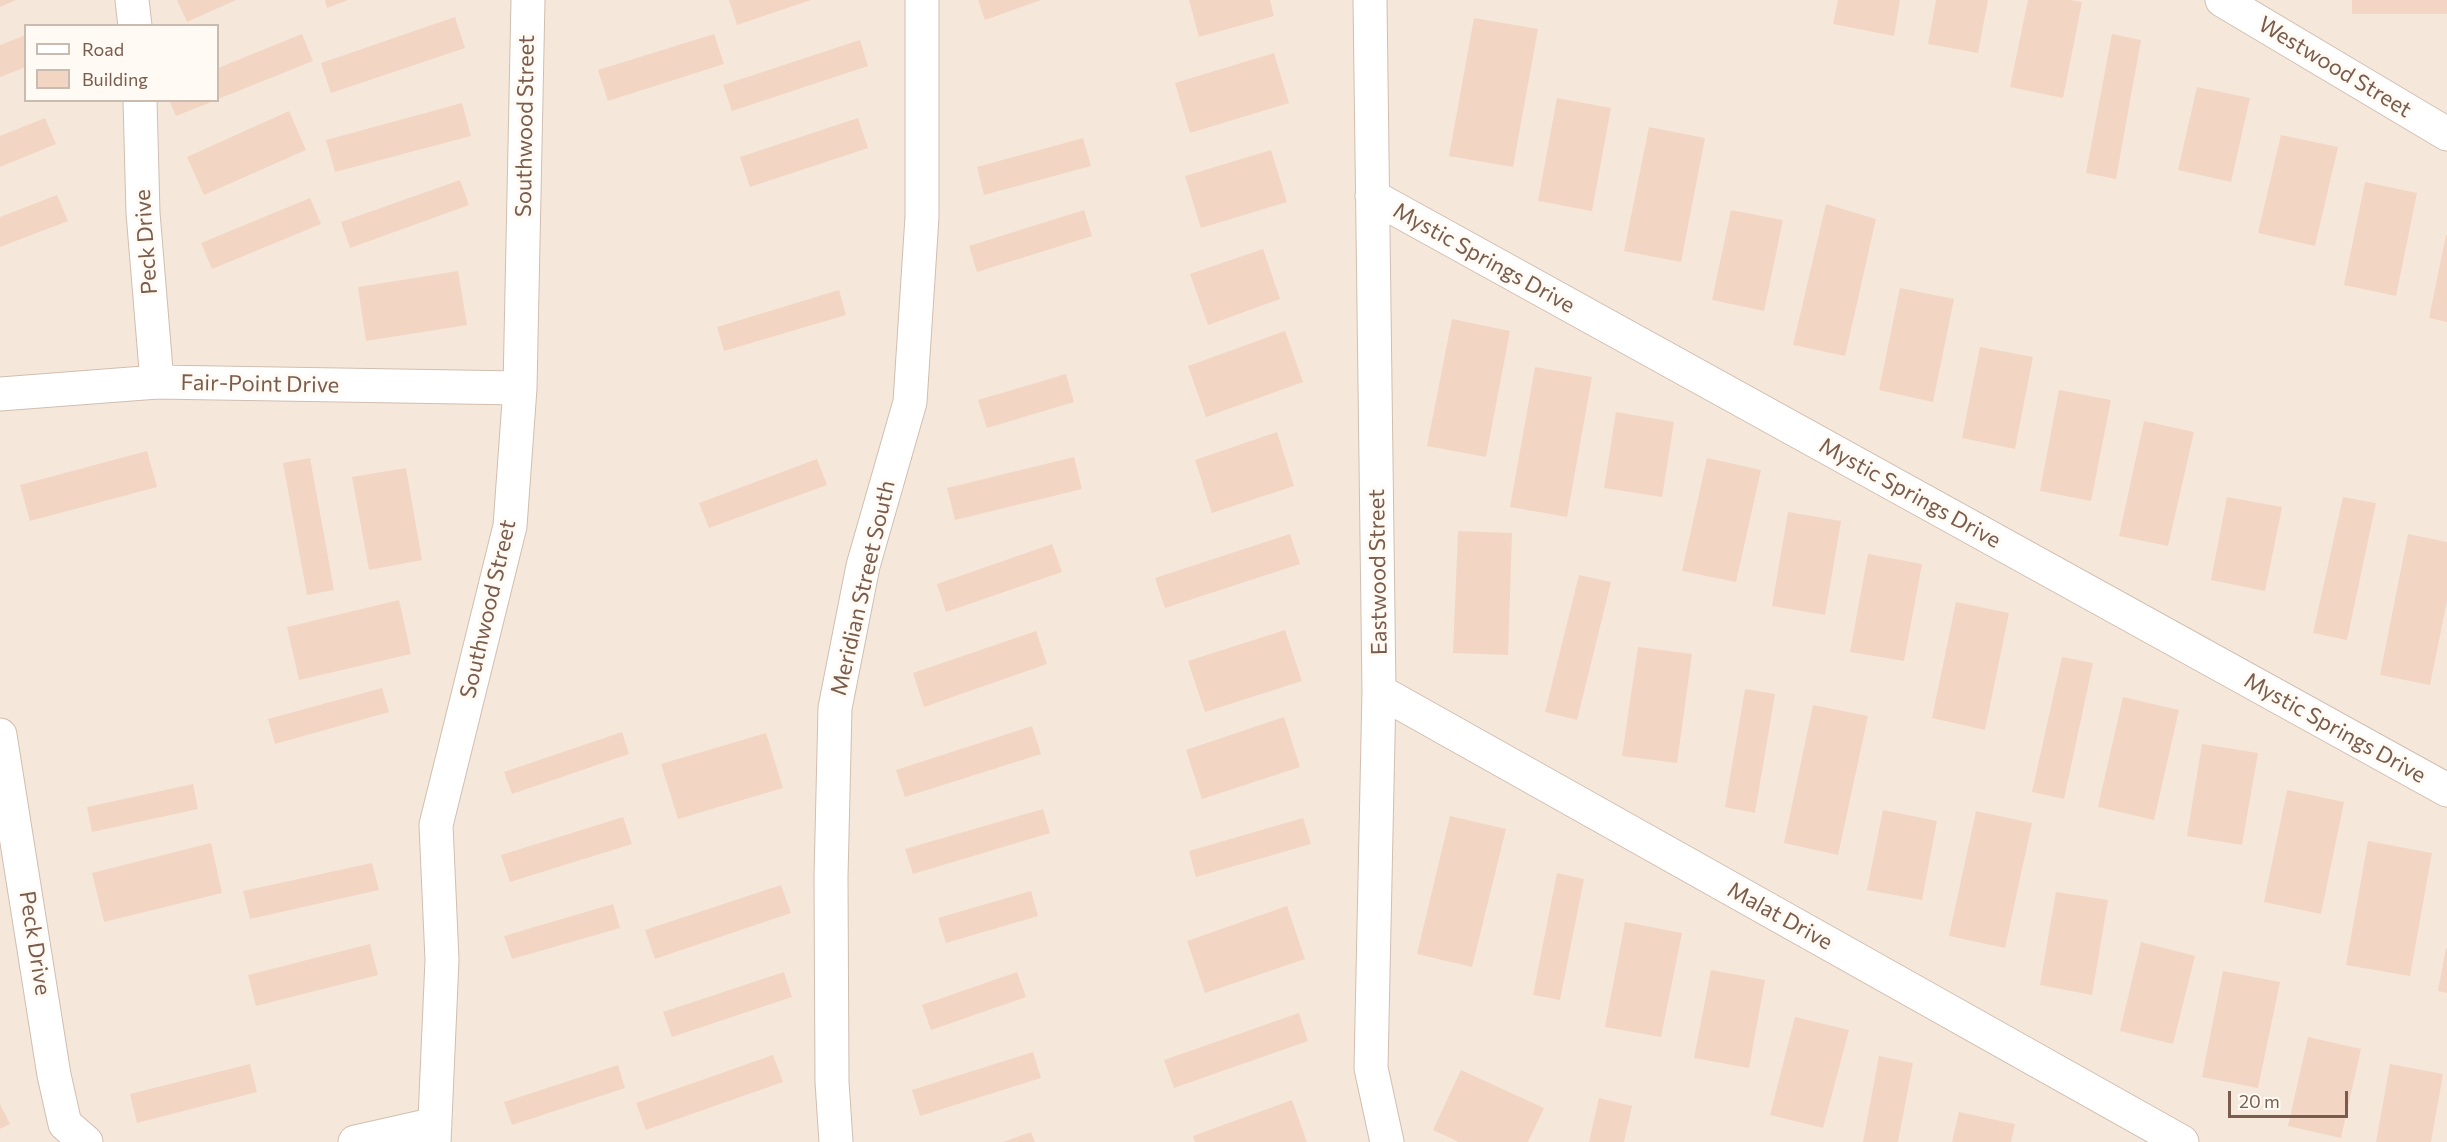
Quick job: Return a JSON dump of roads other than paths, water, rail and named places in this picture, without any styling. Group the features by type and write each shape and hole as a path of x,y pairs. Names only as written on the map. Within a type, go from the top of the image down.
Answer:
{"street":[{"path":"132,0 135,24"},
{"name":"Southwood Street","path":"434,1133 442,960 436,825 510,526 520,388 528,0"},
{"name":"Meridian Street South","path":"836,1142 832,1082 831,877 835,708 863,566 910,402 922,217 921,0"},
{"name":"Eastwood Street","path":"1370,0 1379,691 1371,1068 1387,1142"},
{"name":"Westwood Street","path":"2230,2 2447,134"},
{"name":"Peck Drive","path":"140,102 143,213 157,382"},
{"name":"Mystic Springs Drive","path":"1372,196 2447,790"},
{"name":"Fair-Point Drive","path":"0,394 157,382 520,388"},
{"name":"Malat Drive","path":"1379,691 2182,1142"},
{"name":"Peck Drive","path":"0,735 54,1075 65,1124 86,1142"},
{"path":"355,1142 434,1133"}]}
